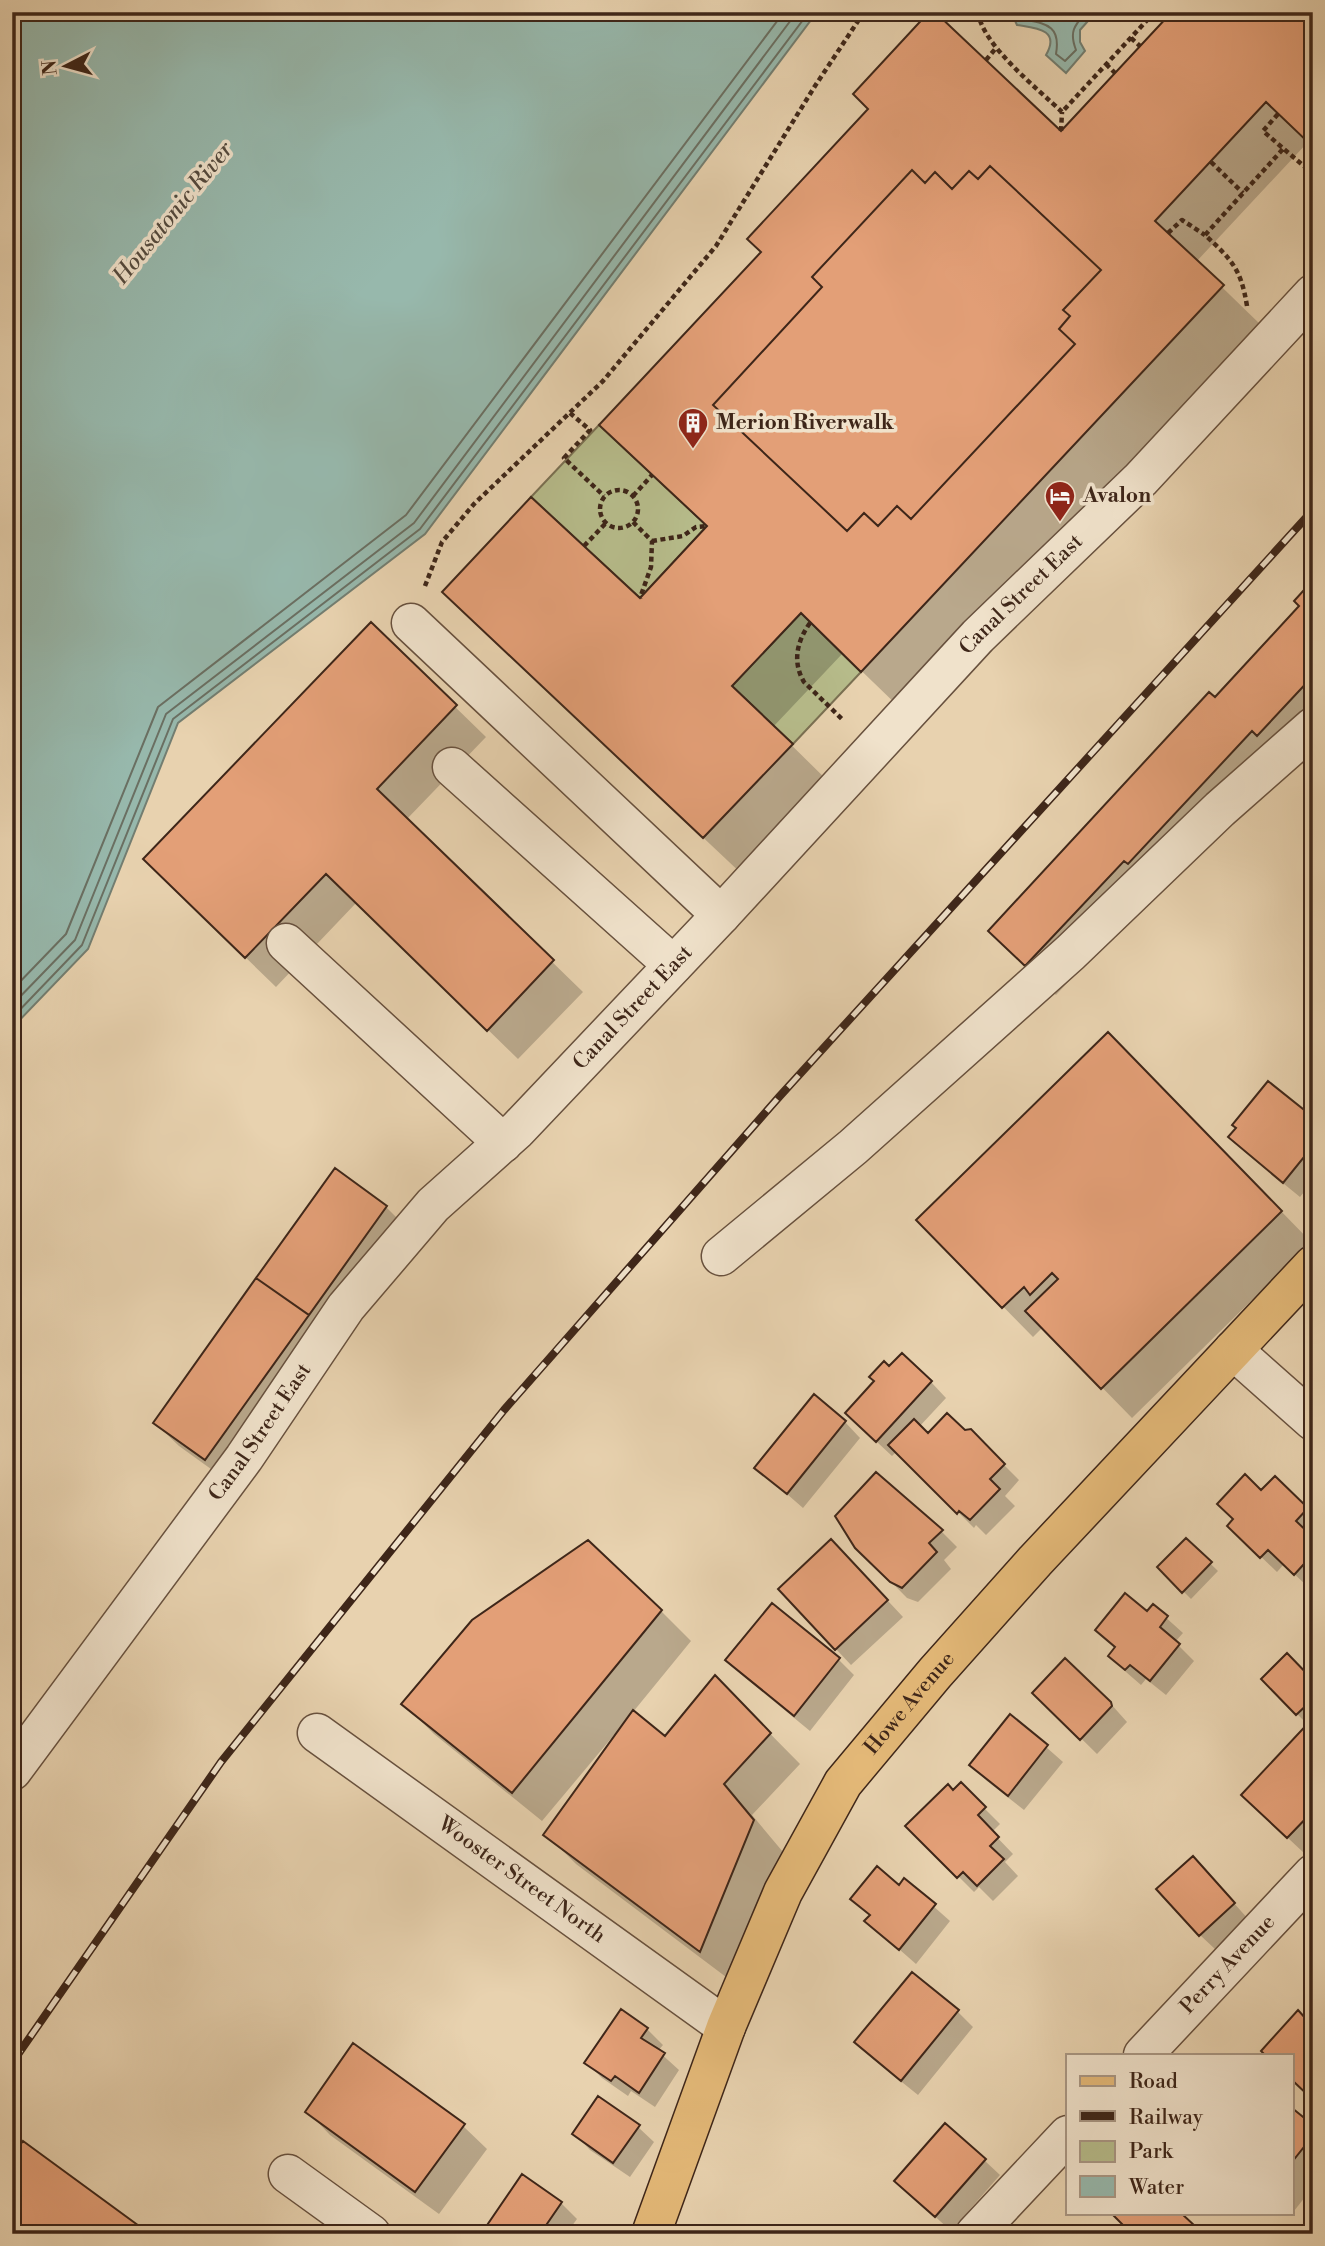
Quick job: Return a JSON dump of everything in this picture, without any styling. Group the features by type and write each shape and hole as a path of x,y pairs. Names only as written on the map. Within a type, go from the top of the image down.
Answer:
{"main road":[{"name":"Howe Avenue","path":"651,2234 726,2027 783,1892 843,1783 944,1662 1035,1561 1313,1265"}],"street":[{"name":"Canal Street East","path":"12,1771 244,1458 346,1307 433,1205 517,1130 721,915 978,636 1140,479 1313,294"},
{"path":"411,623 721,915"},
{"path":"721,1256 853,1147 1070,953 1220,809 1313,727"},
{"path":"452,767 673,965"},
{"path":"286,943 503,1143"},
{"path":"1233,1350 1313,1421"},
{"name":"Wooster Street North","path":"317,1733 726,2027"},
{"name":"Perry Avenue","path":"1144,2054 1313,1874"},
{"path":"975,2234 1066,2137"},
{"path":"288,2174 371,2234"}],"path":[{"path":"411,623 442,542 474,504 603,381 716,246 864,12"},
{"path":"978,12 979,21 996,48 1062,112"},
{"path":"1061,131 1062,112 1150,17 1145,12"},
{"path":"1131,38 1140,46"},
{"path":"986,60 996,48"},
{"path":"1106,64 1115,73"},
{"path":"1278,114 1263,131 1313,174"},
{"path":"1205,235 1283,149"},
{"path":"1211,162 1243,192"},
{"path":"1168,233 1182,220 1205,235 1232,262 1240,275 1247,311"},
{"path":"570,413 590,430 564,458 604,496"},
{"path":"633,496 652,475"},
{"path":"622,490 633,496 638,514 633,522 619,529 606,524 599,508 604,496 622,490"},
{"path":"633,522 652,541 651,567 639,598"},
{"path":"584,546 606,524"},
{"path":"652,541 683,536 696,527 707,526"},
{"path":"810,623 797,648 800,675 844,722"}],"green space":[{"path":"599,425 707,526 640,598 531,497"},
{"path":"801,613 861,672 793,744 732,686"}],"water":[{"name":"Housatonic River","path":"12,12 817,12 425,534 178,723 88,949 12,1028"},
{"path":"1011,12 1096,12 1080,30 1080,42 1085,51 1066,73 1046,55 1050,46 1048,35 1038,29 1017,25"}],"building":[{"name":"Merion Riverwalk","path":"929,12 935,12 1061,131 1170,14 1168,12 1313,12 1313,147 1266,102 1155,221 1224,285 861,672 801,613 732,686 793,744 703,838 442,592 531,497 640,598 707,526 599,425 761,252 747,239 868,109 853,94","holes":["990,166 1101,270 1063,310 1070,316 1059,329 1075,344 911,519 897,506 878,526 864,513 847,531 713,405 822,287 812,277 912,170 925,183 935,172 952,189 969,171 978,179"]},
{"path":"990,166 1101,270 1063,310 1070,316 1059,329 1075,344 911,519 897,506 878,526 864,513 847,531 713,405 822,287 812,277 912,170 925,183 935,172 952,189 969,171 978,179"},
{"path":"1313,580 1313,676 1257,736 1252,731 1128,864 1124,861 1025,966 988,931 1209,692 1215,697 1299,606 1294,601"},
{"path":"371,622 457,705 377,789 554,960 487,1031 326,874 245,958 143,859"},
{"path":"1108,1032 1282,1211 1101,1389 1025,1311 1058,1279 1052,1273 1030,1295 1024,1287 1002,1308 916,1220"},
{"path":"1268,1081 1313,1117 1313,1146 1283,1183 1228,1137 1236,1128 1232,1125"},
{"path":"335,1168 387,1206 309,1315 256,1278"},
{"path":"256,1278 309,1315 205,1460 153,1423"},
{"path":"902,1353 932,1381 876,1442 845,1413 874,1381 869,1377 884,1361 889,1366"},
{"path":"814,1394 846,1421 787,1494 754,1468"},
{"path":"947,1413 965,1430 971,1429 1005,1464 990,1479 1000,1489 970,1520 959,1511 957,1514 888,1445 914,1419 928,1433"},
{"path":"876,1472 943,1530 929,1543 937,1552 902,1588 890,1582 855,1548 835,1516"},
{"path":"1245,1474 1261,1490 1275,1476 1308,1508 1296,1521 1313,1537 1313,1554 1294,1575 1268,1550 1260,1558 1227,1526 1233,1519 1217,1504"},
{"path":"1186,1538 1212,1562 1182,1593 1157,1567"},
{"path":"831,1539 888,1600 835,1650 778,1589"},
{"path":"588,1540 662,1610 512,1793 401,1704 472,1620"},
{"path":"1125,1593 1147,1611 1153,1604 1168,1616 1160,1627 1180,1644 1150,1681 1130,1665 1125,1670 1108,1656 1115,1647 1095,1630"},
{"path":"772,1603 840,1658 794,1716 725,1660"},
{"path":"1287,1653 1313,1680 1313,1699 1296,1715 1261,1679"},
{"path":"1065,1658 1112,1706 1080,1740 1032,1693"},
{"path":"715,1675 771,1733 724,1784 754,1820 700,1952 543,1835 633,1710 665,1736"},
{"path":"1010,1714 1048,1745 1008,1796 969,1765"},
{"path":"1313,1718 1313,1811 1287,1838 1241,1795"},
{"path":"961,1782 986,1807 978,1815 999,1837 990,1846 1004,1859 977,1886 963,1872 957,1878 905,1826 948,1784 953,1790"},
{"path":"1193,1856 1235,1903 1199,1936 1156,1889"},
{"path":"877,1866 899,1885 904,1878 936,1904 899,1950 864,1921 870,1915 850,1899"},
{"path":"912,1972 959,2010 901,2081 854,2042"},
{"path":"621,2009 648,2028 641,2038 665,2053 639,2093 615,2076 611,2081 584,2063"},
{"path":"1298,2010 1306,2019 1313,2012 1313,2100 1294,2082 1294,2054 1264,2054 1261,2051"},
{"path":"353,2043 465,2124 415,2192 305,2112"},
{"path":"598,2096 640,2125 613,2163 572,2134"},
{"path":"1294,2110 1313,2125 1307,2134 1311,2138 1294,2159"},
{"path":"945,2123 986,2159 935,2217 894,2181"},
{"path":"23,2141 150,2234 12,2234 12,2156"},
{"path":"522,2174 562,2202 540,2234 481,2234"},
{"path":"1112,2214 1182,2214 1195,2226 1188,2234 1120,2234 1126,2228"}],"railway":[{"path":"12,2063 221,1762 504,1410 779,1097 1313,510"}],"place":[{"name":"Merion Riverwalk","path":"693,450"},
{"name":"Avalon","path":"1060,523"}]}
